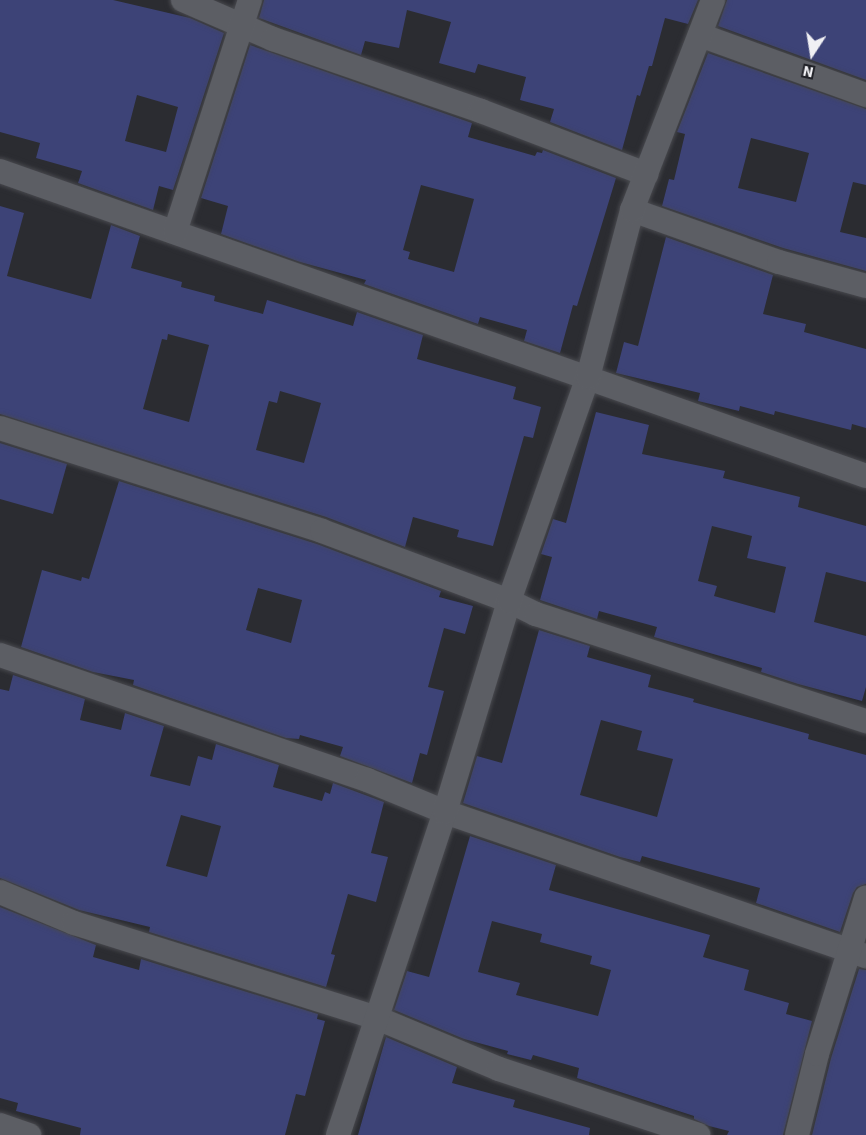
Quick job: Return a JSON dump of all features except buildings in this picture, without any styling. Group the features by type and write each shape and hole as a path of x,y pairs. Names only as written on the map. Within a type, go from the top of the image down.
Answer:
{"street":[{"path":"183,0 240,26 646,174"},
{"path":"175,232 250,0"},
{"path":"338,1135 445,812 509,601 588,377 633,210 713,0"},
{"path":"700,35 866,95"},
{"path":"0,171 866,476"},
{"path":"633,210 779,262 866,286"},
{"path":"0,428 322,531 509,601 536,614 866,722"},
{"path":"0,655 367,780 445,812 857,954"},
{"path":"0,892 74,923 377,1018 499,1069 698,1135"},
{"path":"797,1135 817,1054 857,954 866,898"},
{"path":"0,1125 29,1135"}]}
